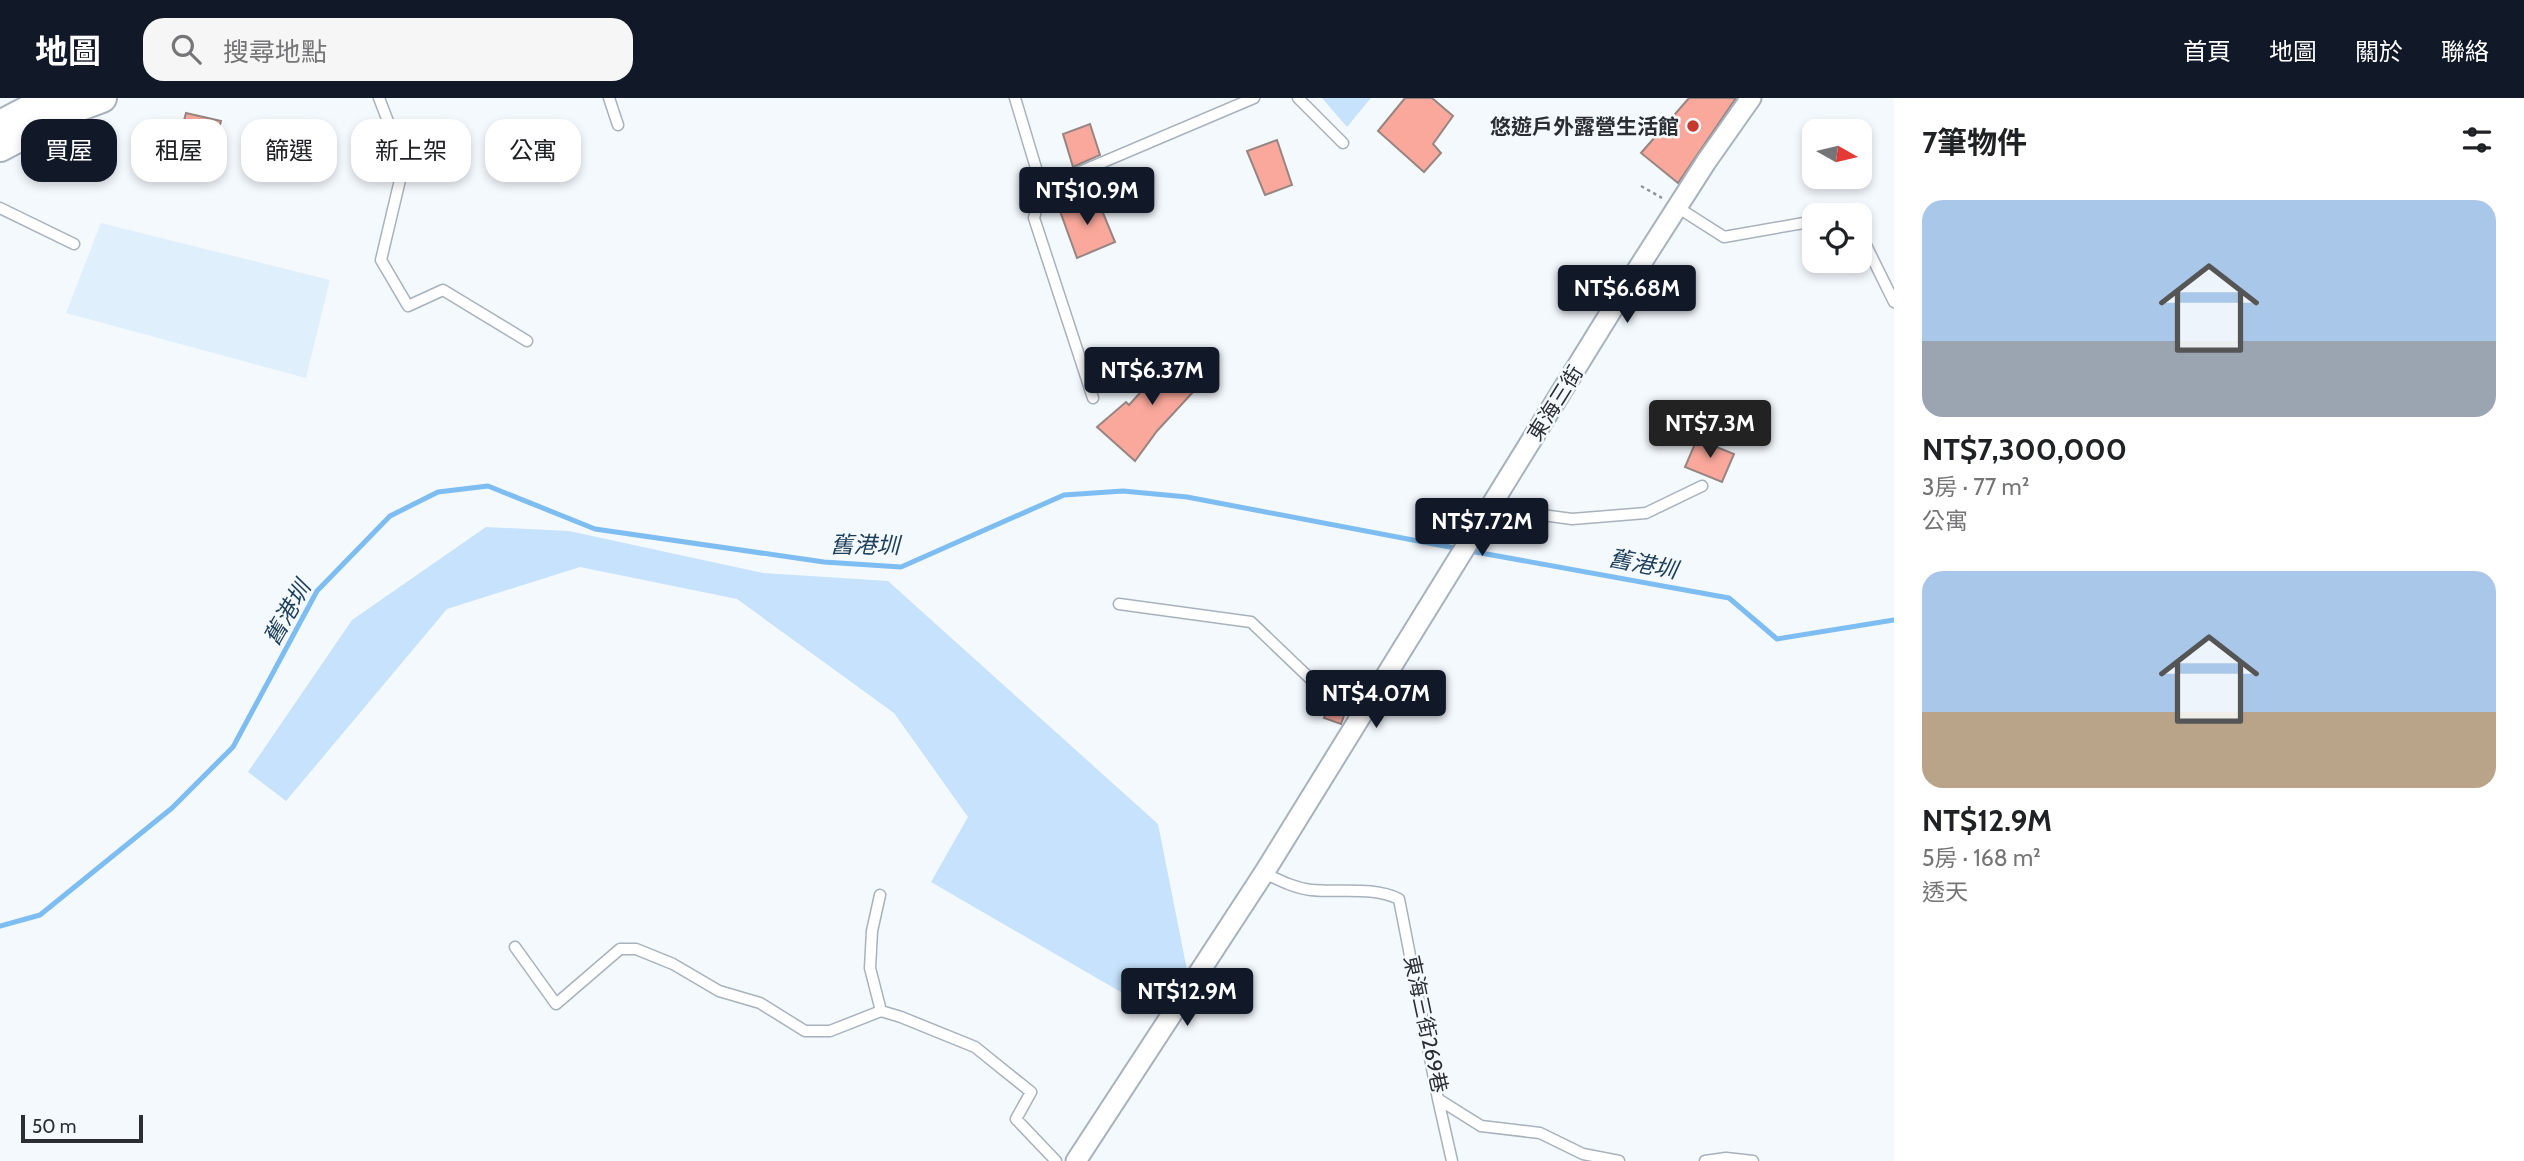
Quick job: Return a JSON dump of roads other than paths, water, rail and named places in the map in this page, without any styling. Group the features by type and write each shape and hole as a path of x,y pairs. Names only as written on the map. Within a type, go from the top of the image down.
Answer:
{"main road":[{"path":"0,125 52,98"},
{"path":"0,147 70,110 102,98"}],"street":[{"name":"東海三街","path":"1368,704 1677,207 1751,98"},
{"path":"1076,1161 1264,873 1368,704"}],"lane":[{"path":"379,98 404,163 381,260 408,306 443,290 527,341"},
{"path":"609,98 618,125"},
{"path":"1016,98 1042,188 1034,218 1093,398"},
{"path":"1042,188 1254,98"},
{"path":"1298,98 1343,143"},
{"path":"1677,207 1724,236 1802,223"},
{"path":"0,208 74,244"},
{"path":"1872,257 1894,302"},
{"path":"1490,508 1572,519 1646,513 1702,486"},
{"path":"1119,604 1251,622 1322,690 1368,704"},
{"name":"東海三街269巷","path":"1264,873 1291,886 1309,890 1385,892 1399,899 1438,1099 1481,1126 1540,1133 1583,1154 1619,1161"},
{"path":"880,895 872,931 870,968 881,1011"},
{"path":"515,947 556,1004 620,949 628,947 673,964 719,992 760,1003 805,1031 830,1031 881,1011 975,1046 1031,1092 1016,1119 1056,1161"},
{"path":"1438,1099 1452,1161"},
{"path":"1705,1161 1726,1158 1753,1161"}],"waterway":[{"name":"舊港圳","path":"0,926 40,915 172,808 233,747 317,591 390,516 438,492 488,486 595,529 824,562 901,567 1064,495 1123,491 1187,497 1460,549"},
{"name":"舊港圳","path":"1470,551 1729,598 1777,639 1894,620"}],"place":[{"name":"悠遊戶外露營生活館","path":"1693,126"}]}
